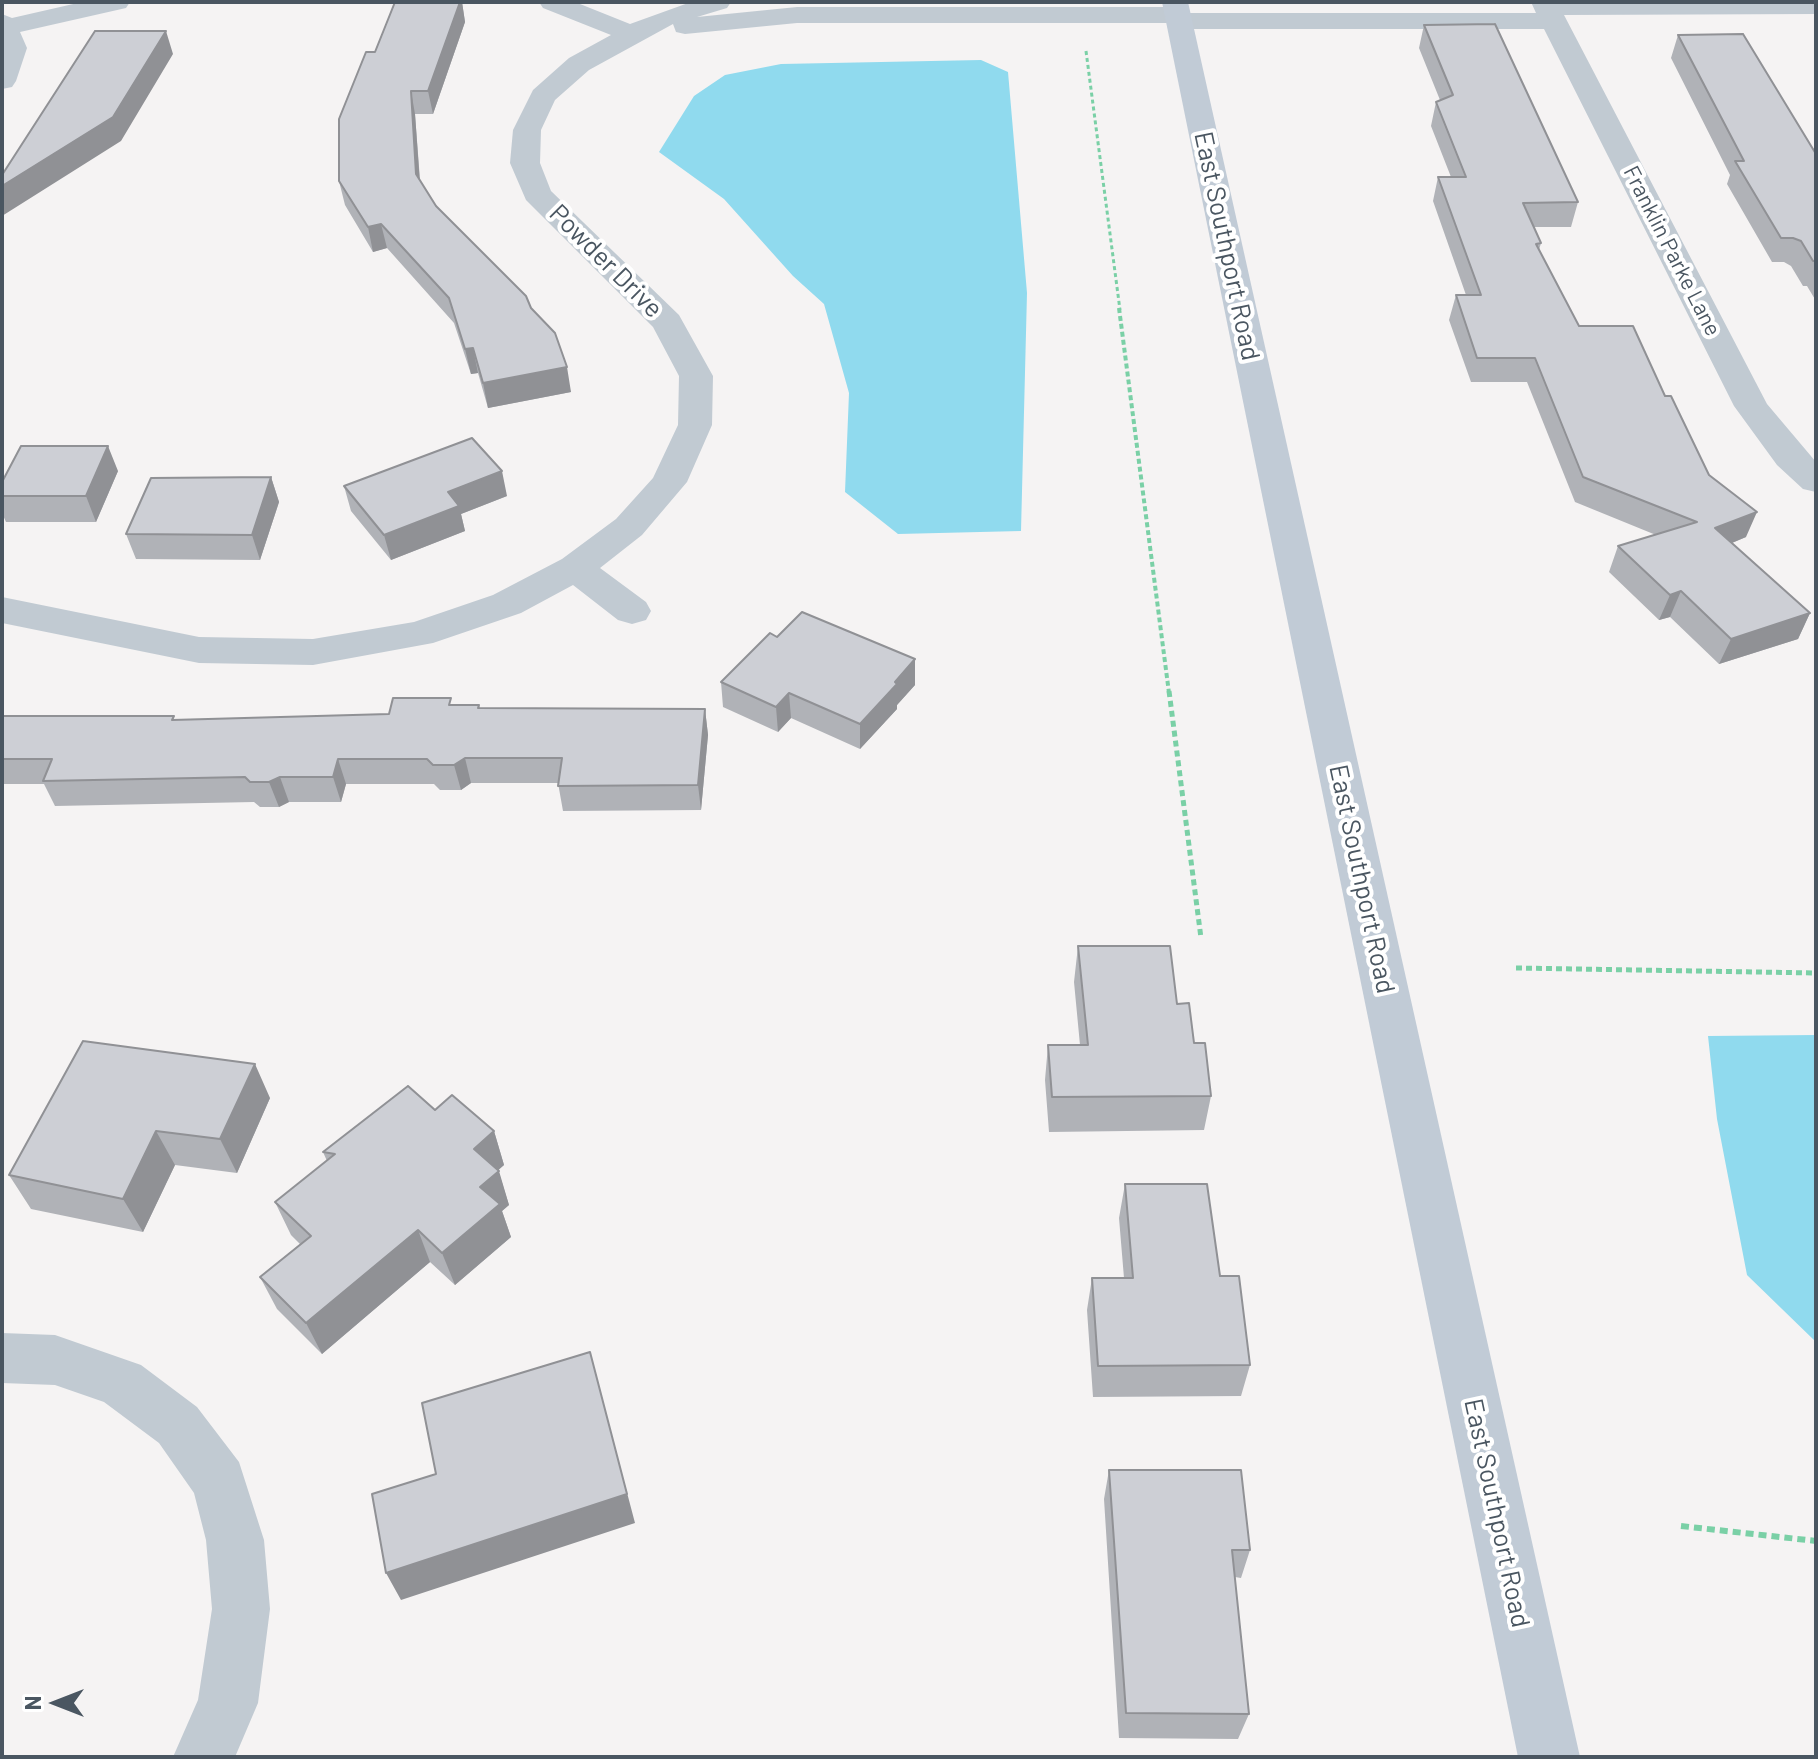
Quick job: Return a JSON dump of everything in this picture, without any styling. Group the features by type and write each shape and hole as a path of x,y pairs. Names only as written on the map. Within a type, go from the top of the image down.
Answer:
{"main road":[{"name":"East Southport Road","path":"1178,12 1549,1757"}],"street":[{"path":"2,81 13,48 4,24 117,2"},
{"path":"552,2 631,34"},
{"name":"Powder Drive","path":"2,610 199,650 313,652 419,634 507,604 575,568 629,527 669,482 695,425 696,376 667,322 537,194 525,163 527,130 543,96 579,64 656,21 718,2"},
{"name":"Powder Drive","path":"631,34 721,20 797,15 1081,15 1816,6"},
{"name":"Franklin Parke Lane","path":"1549,10 1751,406 1790,457 1816,481"},
{"path":"575,568 632,611"},
{"path":"2,1358 55,1360 122,1383 178,1425 219,1481 235,1540 241,1609 228,1703 204,1757"}],"path":[{"path":"1081,15 1201,938"},
{"path":"1516,968 1816,973"},
{"path":"1681,1526 1816,1541"}],"water":[{"path":"981,60 1008,72 1027,293 1021,531 898,534 845,492 849,393 824,304 793,276 724,199 659,152 694,96 725,75 781,64"},
{"path":"1816,1035 1816,1342 1747,1275 1717,1119 1708,1036"}],"building":[{"path":"395,2 460,2 428,91 411,91 416,174 436,206 526,296 531,308 555,333 567,367 483,383 473,348 465,349 449,298 381,224 368,227 339,181 339,119 366,52 375,52"},
{"path":"1495,24 1578,202 1523,203 1541,243 1536,244 1579,326 1633,326 1665,396 1671,396 1709,475 1757,512 1715,528 1810,613 1731,639 1681,591 1670,595 1618,546 1697,522 1583,477 1535,358 1477,358 1456,295 1481,295 1438,177 1466,177 1436,102 1453,95 1424,25"},
{"path":"95,31 166,31 113,117 2,186 2,175"},
{"path":"1743,34 1816,154 1816,261 1801,241 1781,238 1735,161 1744,161 1678,35"},
{"path":"472,438 502,471 448,492 459,506 384,535 344,486"},
{"path":"21,446 108,446 86,496 2,496 2,482"},
{"path":"271,477 252,535 126,534 151,478"},
{"path":"802,612 915,659 895,682 897,684 860,724 789,693 776,707 721,682 770,633 777,637"},
{"path":"393,698 451,698 449,705 479,705 478,708 705,709 698,785 558,786 562,758 465,758 454,765 433,765 427,759 338,759 333,777 280,777 269,782 250,782 245,777 43,781 52,759 2,759 2,716 174,716 172,720 389,714"},
{"path":"1078,946 1170,946 1177,1004 1189,1003 1194,1043 1205,1043 1211,1096 1052,1097 1048,1045 1088,1045"},
{"path":"83,1041 255,1064 220,1139 156,1131 123,1199 9,1175"},
{"path":"408,1086 435,1110 452,1095 494,1131 474,1149 499,1171 480,1187 500,1204 442,1253 418,1230 306,1323 260,1277 311,1236 275,1202 335,1154 323,1152"},
{"path":"1125,1184 1207,1184 1220,1276 1239,1276 1250,1365 1098,1366 1092,1278 1133,1278"},
{"path":"590,1352 627,1494 386,1573 372,1494 436,1474 422,1403"},
{"path":"1109,1470 1241,1470 1250,1550 1232,1550 1249,1714 1126,1713"}]}
